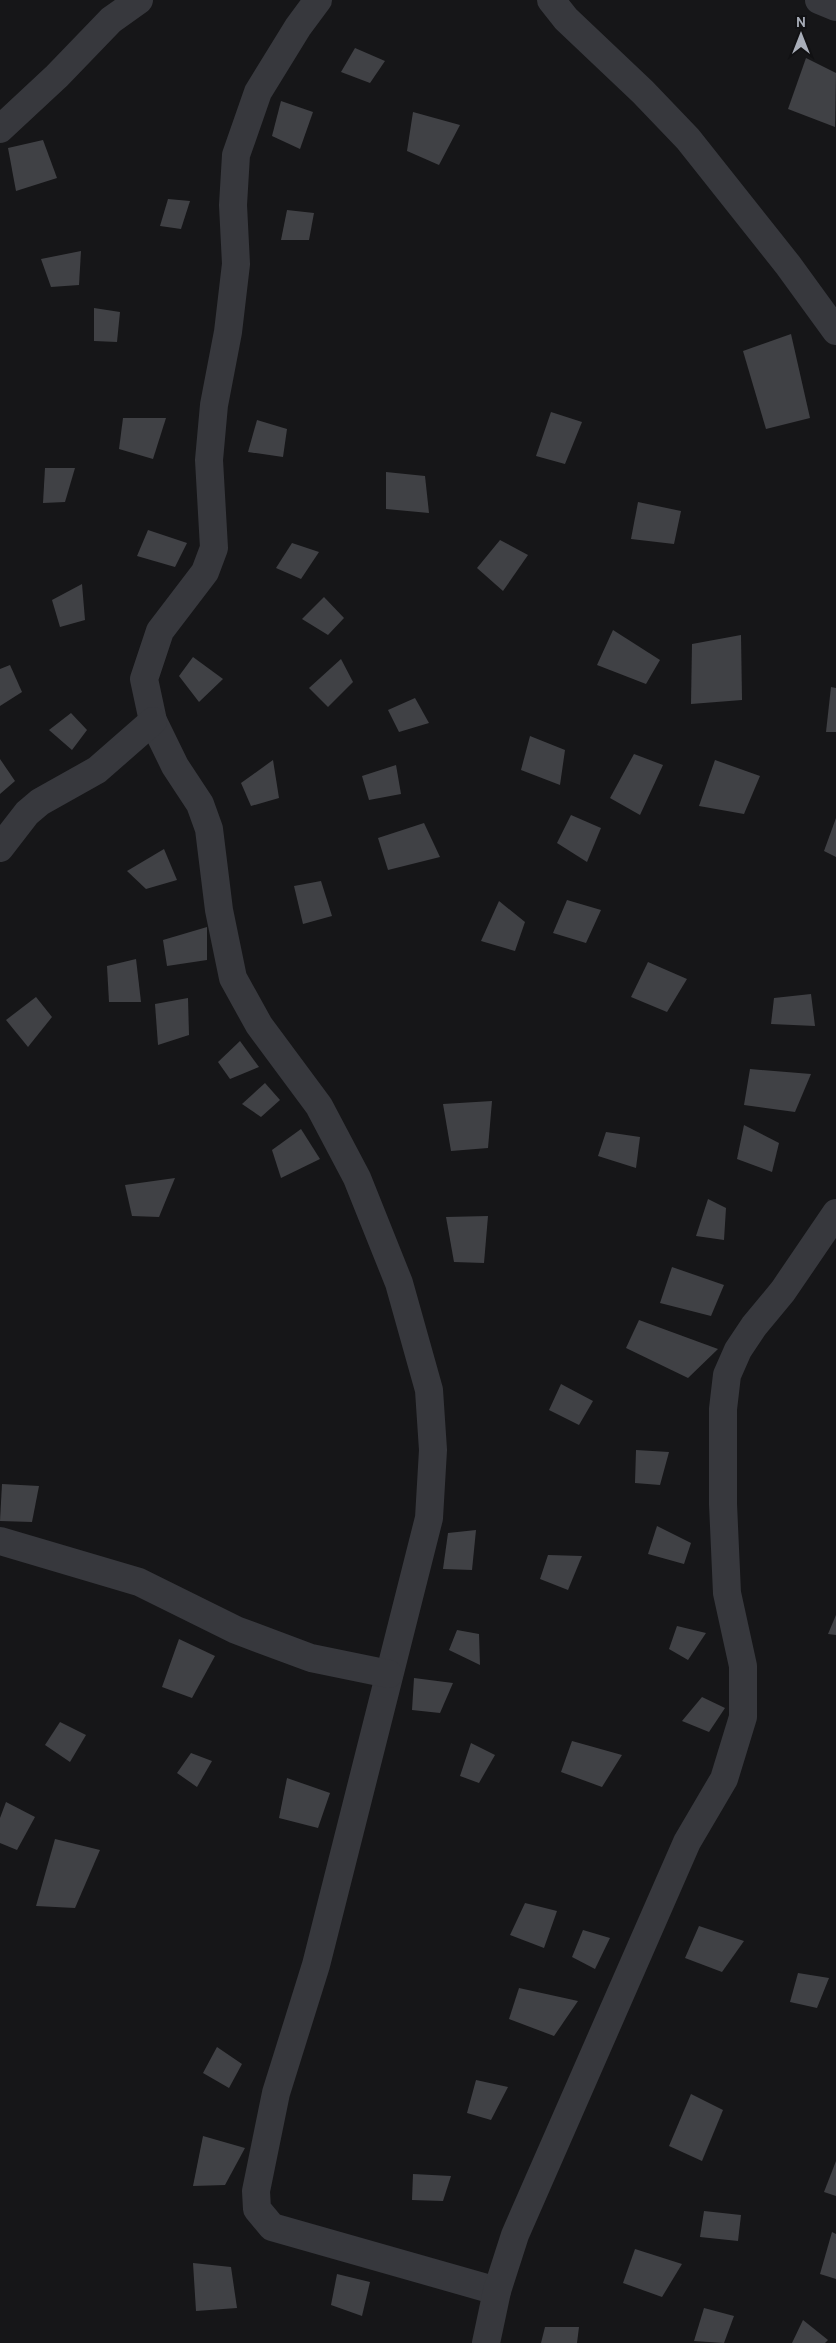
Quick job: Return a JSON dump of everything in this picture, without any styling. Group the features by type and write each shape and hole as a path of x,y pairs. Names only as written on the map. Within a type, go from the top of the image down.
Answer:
{"street":[{"path":"0,129 57,76 110,20 139,0"},
{"path":"318,0 298,27 258,92 236,155 233,205 236,264 228,332 214,405 209,460 214,548 205,572 160,631 144,679 153,722 175,766 200,804 209,829 219,910 233,978 259,1025 319,1106 357,1178 399,1284 429,1390 433,1450 429,1518 316,1965 276,2093 256,2191 257,2209 272,2227 497,2291"},
{"path":"551,0 566,19 643,92 688,139 788,265 836,331"},
{"path":"819,0 836,7"},
{"path":"0,848 26,813 40,802 97,770 153,722"},
{"path":"486,2343 497,2291 515,2235 687,1842 724,1779 743,1717 743,1666 727,1593 723,1504 723,1409 727,1375 738,1350 783,1291 836,1213"},
{"path":"0,1541 139,1582 236,1630 311,1658 389,1674"}],"building":[{"path":"355,48 385,61 370,83 341,72"},
{"path":"806,58 836,73 835,127 788,109"},
{"path":"281,101 313,112 300,149 272,136"},
{"path":"413,112 460,125 439,165 407,151"},
{"path":"43,140 57,178 16,191 8,148"},
{"path":"168,199 190,201 181,229 160,226"},
{"path":"287,210 314,213 309,240 281,240"},
{"path":"81,251 79,285 51,287 41,259"},
{"path":"94,308 120,312 117,342 94,341"},
{"path":"791,334 810,418 766,429 743,351"},
{"path":"551,412 582,422 565,464 536,456"},
{"path":"123,418 166,418 153,459 119,449"},
{"path":"257,420 287,429 283,457 248,452"},
{"path":"45,468 75,468 65,502 43,503"},
{"path":"386,472 425,476 429,513 386,509"},
{"path":"638,502 681,511 674,544 631,539"},
{"path":"148,530 187,543 175,567 137,556"},
{"path":"500,540 528,555 503,591 477,568"},
{"path":"292,543 319,552 301,579 276,568"},
{"path":"82,584 85,620 60,627 52,600"},
{"path":"324,597 344,618 328,635 302,619"},
{"path":"613,630 660,660 646,684 597,665"},
{"path":"741,635 742,700 691,704 692,644"},
{"path":"193,657 223,679 199,702 179,676"},
{"path":"341,659 353,682 328,707 309,688"},
{"path":"10,665 22,692 0,706 0,669"},
{"path":"831,687 836,688 836,732 826,732"},
{"path":"415,698 429,723 399,732 388,710"},
{"path":"71,713 87,730 72,750 49,730"},
{"path":"530,736 565,750 560,785 521,770"},
{"path":"634,754 663,765 640,815 610,798"},
{"path":"0,759 15,781 0,794"},
{"path":"273,760 279,798 251,806 241,783"},
{"path":"715,760 760,776 744,814 699,806"},
{"path":"396,765 401,794 369,800 362,776"},
{"path":"571,815 601,828 587,862 557,843"},
{"path":"836,818 836,857 824,851"},
{"path":"424,823 440,857 388,870 378,838"},
{"path":"164,849 177,880 146,889 127,871"},
{"path":"321,881 332,916 303,924 294,886"},
{"path":"567,900 601,910 586,943 553,933"},
{"path":"499,901 525,922 515,951 481,941"},
{"path":"207,927 207,960 167,966 163,940"},
{"path":"136,959 141,1002 109,1002 107,966"},
{"path":"648,962 687,979 667,1012 631,997"},
{"path":"811,994 815,1026 771,1024 774,998"},
{"path":"36,997 52,1017 28,1047 6,1020"},
{"path":"188,998 189,1035 158,1045 155,1004"},
{"path":"240,1041 259,1067 230,1079 218,1062"},
{"path":"750,1069 811,1074 795,1112 744,1105"},
{"path":"265,1083 280,1100 261,1117 242,1104"},
{"path":"492,1101 488,1148 451,1151 443,1104"},
{"path":"744,1125 779,1143 772,1172 737,1159"},
{"path":"301,1129 320,1159 281,1178 272,1150"},
{"path":"606,1132 640,1137 636,1168 598,1156"},
{"path":"175,1178 159,1217 132,1216 125,1185"},
{"path":"708,1199 726,1208 724,1240 696,1236"},
{"path":"488,1216 484,1263 454,1262 446,1217"},
{"path":"672,1267 724,1285 711,1316 660,1303"},
{"path":"639,1320 718,1349 688,1378 626,1348"},
{"path":"561,1384 593,1401 579,1425 549,1410"},
{"path":"636,1450 669,1452 660,1485 635,1483"},
{"path":"2,1484 39,1486 32,1522 0,1521"},
{"path":"657,1526 691,1543 684,1564 648,1554"},
{"path":"476,1530 472,1570 443,1569 448,1533"},
{"path":"548,1555 582,1556 568,1590 540,1579"},
{"path":"836,1615 836,1635 828,1634"},
{"path":"677,1626 706,1633 688,1660 669,1649"},
{"path":"457,1630 479,1634 480,1665 449,1650"},
{"path":"179,1639 215,1656 192,1698 162,1687"},
{"path":"414,1678 453,1683 440,1713 412,1710"},
{"path":"702,1697 725,1708 709,1732 682,1721"},
{"path":"60,1722 86,1735 70,1762 45,1745"},
{"path":"572,1741 622,1755 602,1787 561,1772"},
{"path":"471,1743 495,1755 479,1783 460,1776"},
{"path":"191,1753 212,1761 197,1787 177,1773"},
{"path":"287,1778 330,1793 318,1828 279,1818"},
{"path":"6,1802 35,1817 17,1850 0,1843 0,1818"},
{"path":"55,1839 100,1850 75,1908 36,1906"},
{"path":"525,1903 557,1911 544,1948 510,1935"},
{"path":"699,1926 744,1941 722,1972 685,1958"},
{"path":"583,1930 610,1938 595,1969 572,1957"},
{"path":"798,1973 829,1978 817,2008 790,2002"},
{"path":"519,1988 578,2001 554,2036 509,2019"},
{"path":"217,2047 242,2064 229,2088 203,2073"},
{"path":"476,2080 508,2087 491,2120 467,2113"},
{"path":"691,2094 723,2110 702,2161 669,2146"},
{"path":"203,2136 245,2148 225,2185 193,2186"},
{"path":"836,2161 836,2196 824,2192"},
{"path":"413,2174 451,2176 443,2201 412,2200"},
{"path":"704,2211 741,2215 738,2241 700,2237"},
{"path":"832,2232 836,2234 836,2279 820,2274"},
{"path":"635,2249 682,2264 662,2297 623,2283"},
{"path":"193,2263 231,2267 237,2308 196,2311"},
{"path":"337,2274 370,2282 362,2316 331,2305"},
{"path":"704,2308 734,2316 724,2343 694,2341"},
{"path":"803,2320 828,2340 825,2343 792,2343"},
{"path":"545,2327 579,2327 577,2343 541,2343"}]}
